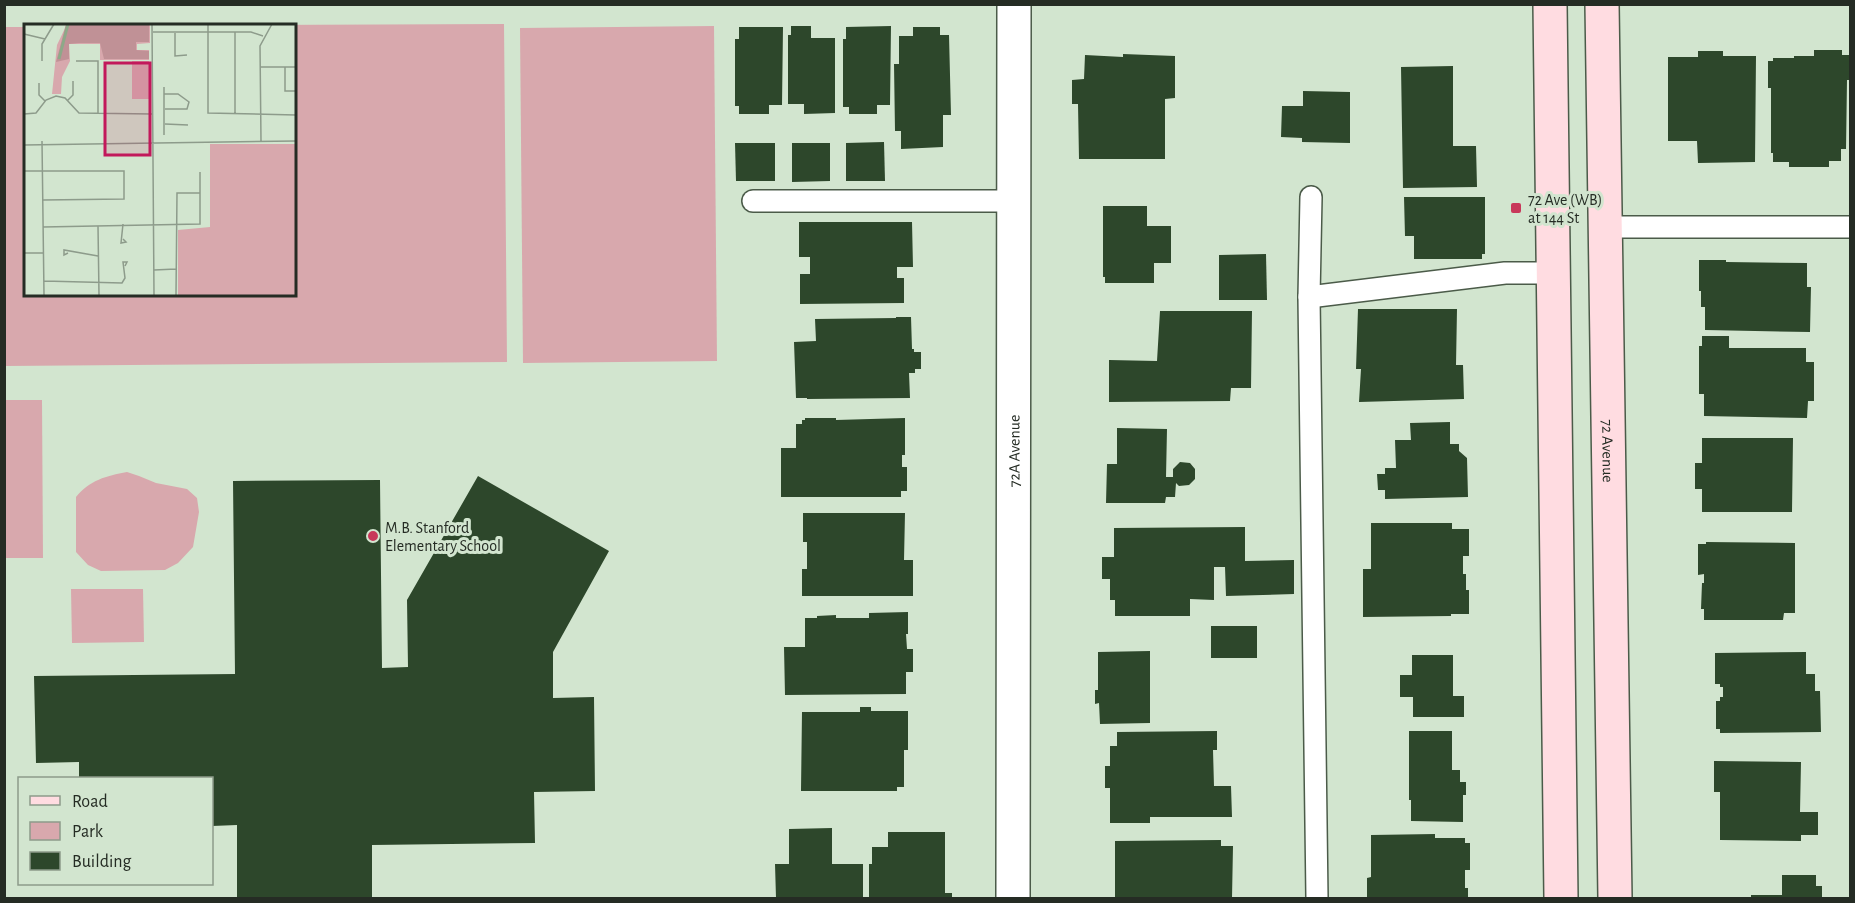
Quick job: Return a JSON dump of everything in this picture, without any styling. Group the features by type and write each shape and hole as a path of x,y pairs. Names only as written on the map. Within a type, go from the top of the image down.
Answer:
{"main road":[{"path":"1550,4 1561,898"},
{"name":"72 Avenue","path":"1602,4 1615,898"}],"street":[{"name":"72A Avenue","path":"1013,898 1014,4"}],"lane":[{"path":"1311,197 1310,297 1317,898"},
{"path":"753,201 1014,201"},
{"path":"1604,227 1851,227"},
{"path":"1310,297 1505,273 1553,273"}],"green space":[{"path":"504,24 507,362 5,366 5,27 24,27 24,296 296,296 296,25"},
{"path":"714,26 717,361 523,363 520,28"},
{"path":"4,400 42,400 43,558 5,558"},
{"path":"127,472 156,483 187,489 197,498 199,512 193,547 178,563 165,570 101,571 88,565 76,552 76,497 87,486 99,480"},
{"path":"71,589 143,589 144,642 72,643"}],"building":[{"path":"791,26 811,26 811,38 835,38 835,113 804,114 804,104 788,104 788,35 791,35"},
{"path":"891,26 890,105 877,105 877,114 849,114 849,107 843,107 843,39 846,39 846,27"},
{"path":"739,27 783,27 782,105 769,105 769,114 739,114 739,106 735,106 735,39 739,39"},
{"path":"913,27 940,27 940,35 949,35 951,115 943,115 943,147 901,149 901,131 895,131 894,64 899,64 899,36 913,36"},
{"path":"1814,50 1842,50 1842,55 1850,55 1850,80 1847,80 1846,149 1841,149 1841,161 1829,161 1829,167 1789,167 1789,162 1773,162 1773,153 1771,153 1771,88 1768,88 1768,61 1773,61 1773,58 1814,56"},
{"path":"1698,51 1723,51 1723,56 1756,56 1755,162 1698,163 1697,141 1668,141 1668,57 1698,57"},
{"path":"1123,54 1175,56 1175,98 1165,99 1165,159 1079,159 1078,104 1072,104 1072,80 1084,79 1085,55 1123,57"},
{"path":"1453,66 1453,146 1476,146 1477,187 1403,188 1401,67"},
{"path":"1303,91 1350,92 1350,143 1302,142 1302,138 1281,137 1282,106 1303,106"},
{"path":"884,142 885,181 846,181 846,143"},
{"path":"735,143 775,143 775,181 736,181"},
{"path":"792,143 830,143 830,181 792,182"},
{"path":"1404,197 1485,197 1485,254 1482,254 1482,259 1414,259 1414,236 1405,236"},
{"path":"1103,206 1147,206 1147,226 1171,226 1171,263 1154,263 1154,283 1105,283 1105,277 1103,277"},
{"path":"799,222 912,222 913,267 897,267 897,278 904,278 904,303 800,304 800,274 810,274 810,257 799,257"},
{"path":"1266,254 1267,300 1219,300 1219,255"},
{"path":"1699,260 1807,263 1807,287 1811,287 1810,332 1705,330 1705,307 1701,307 1701,291 1699,291"},
{"path":"1358,309 1457,309 1456,365 1463,365 1464,399 1359,402 1361,369 1356,369"},
{"path":"1160,311 1252,311 1251,388 1231,388 1230,401 1109,402 1109,360 1157,361"},
{"path":"911,317 912,349 914,352 921,352 921,369 915,369 915,373 909,373 910,398 796,398 794,342 816,341 815,319"},
{"path":"1702,336 1729,336 1729,348 1806,348 1806,362 1814,362 1814,401 1808,401 1807,418 1704,416 1704,394 1699,394 1699,346 1702,346"},
{"path":"805,418 836,418 836,420 905,418 905,455 902,455 902,467 907,467 907,491 901,491 901,497 781,497 781,448 796,448 796,424 802,424"},
{"path":"1450,422 1450,444 1459,444 1459,451 1467,458 1468,497 1385,499 1385,490 1378,490 1377,474 1385,474 1385,468 1396,468 1395,440 1411,440 1410,423"},
{"path":"1117,428 1167,429 1166,477 1173,477 1173,469 1180,462 1190,463 1195,469 1195,479 1189,485 1179,486 1176,483 1175,497 1166,497 1165,503 1106,503 1107,464 1117,464"},
{"path":"1702,438 1793,438 1792,512 1702,512 1702,489 1695,489 1695,463 1702,463"},
{"path":"478,476 609,551 553,652 553,698 594,697 595,791 534,792 535,843 372,845 372,898 237,898 237,825 213,826 213,777 79,777 79,762 36,763 34,676 235,674 233,481 380,480 382,668 408,667 407,600"},
{"path":"803,513 905,513 904,560 913,560 913,596 802,596 802,569 807,569 807,542 803,542"},
{"path":"1371,523 1452,523 1452,529 1469,529 1469,556 1463,556 1463,574 1466,574 1466,590 1469,590 1469,614 1363,617 1363,569 1371,569"},
{"path":"1245,527 1245,561 1294,560 1294,594 1226,596 1225,567 1214,567 1214,600 1190,599 1190,616 1115,616 1115,600 1110,600 1110,579 1102,579 1102,557 1114,557 1114,528"},
{"path":"1706,542 1795,543 1795,613 1784,613 1783,620 1704,620 1704,609 1701,609 1704,574 1698,575 1698,544 1706,544"},
{"path":"908,612 907,649 913,649 913,672 906,672 906,694 785,695 784,647 805,647 805,618 836,615 836,618 869,618 869,613"},
{"path":"1211,626 1257,626 1257,658 1211,658"},
{"path":"1150,651 1150,723 1100,724 1099,703 1095,704 1095,690 1098,690 1098,652"},
{"path":"1806,652 1806,674 1815,674 1815,691 1820,691 1821,732 1720,733 1720,729 1716,729 1716,701 1720,701 1720,697 1723,697 1723,687 1715,684 1715,653"},
{"path":"1412,655 1453,655 1453,696 1464,696 1464,717 1413,717 1413,697 1400,697 1400,675 1412,675"},
{"path":"860,707 871,707 871,711 908,711 908,750 904,750 904,787 897,787 897,791 801,791 802,712 860,712"},
{"path":"1217,731 1217,750 1213,750 1214,786 1231,786 1232,817 1150,817 1150,823 1110,823 1110,788 1105,788 1105,766 1110,766 1110,746 1117,746 1117,732"},
{"path":"1409,731 1452,731 1452,770 1460,770 1460,782 1466,782 1466,795 1463,795 1463,822 1411,821"},
{"path":"1714,761 1801,762 1800,812 1818,812 1818,835 1801,835 1801,841 1720,840 1720,792 1714,792"},
{"path":"832,828 832,864 863,864 863,898 776,898 775,864 789,864 789,829"},
{"path":"888,832 945,832 945,893 952,893 952,898 869,898 869,864 872,864 872,847 888,847"},
{"path":"1435,834 1435,838 1465,838 1465,843 1470,843 1470,870 1465,870 1465,888 1468,888 1468,898 1367,898 1367,878 1371,877 1371,835"},
{"path":"1221,840 1221,846 1233,846 1232,898 1115,898 1115,841"},
{"path":"1782,875 1816,875 1816,886 1822,886 1822,898 1751,898 1751,895 1782,895"}],"place":[{"name":"72 Ave (WB) at 144 St","path":"1516,208"},
{"name":"M.B. Stanford Elementary School","path":"373,536"}]}
